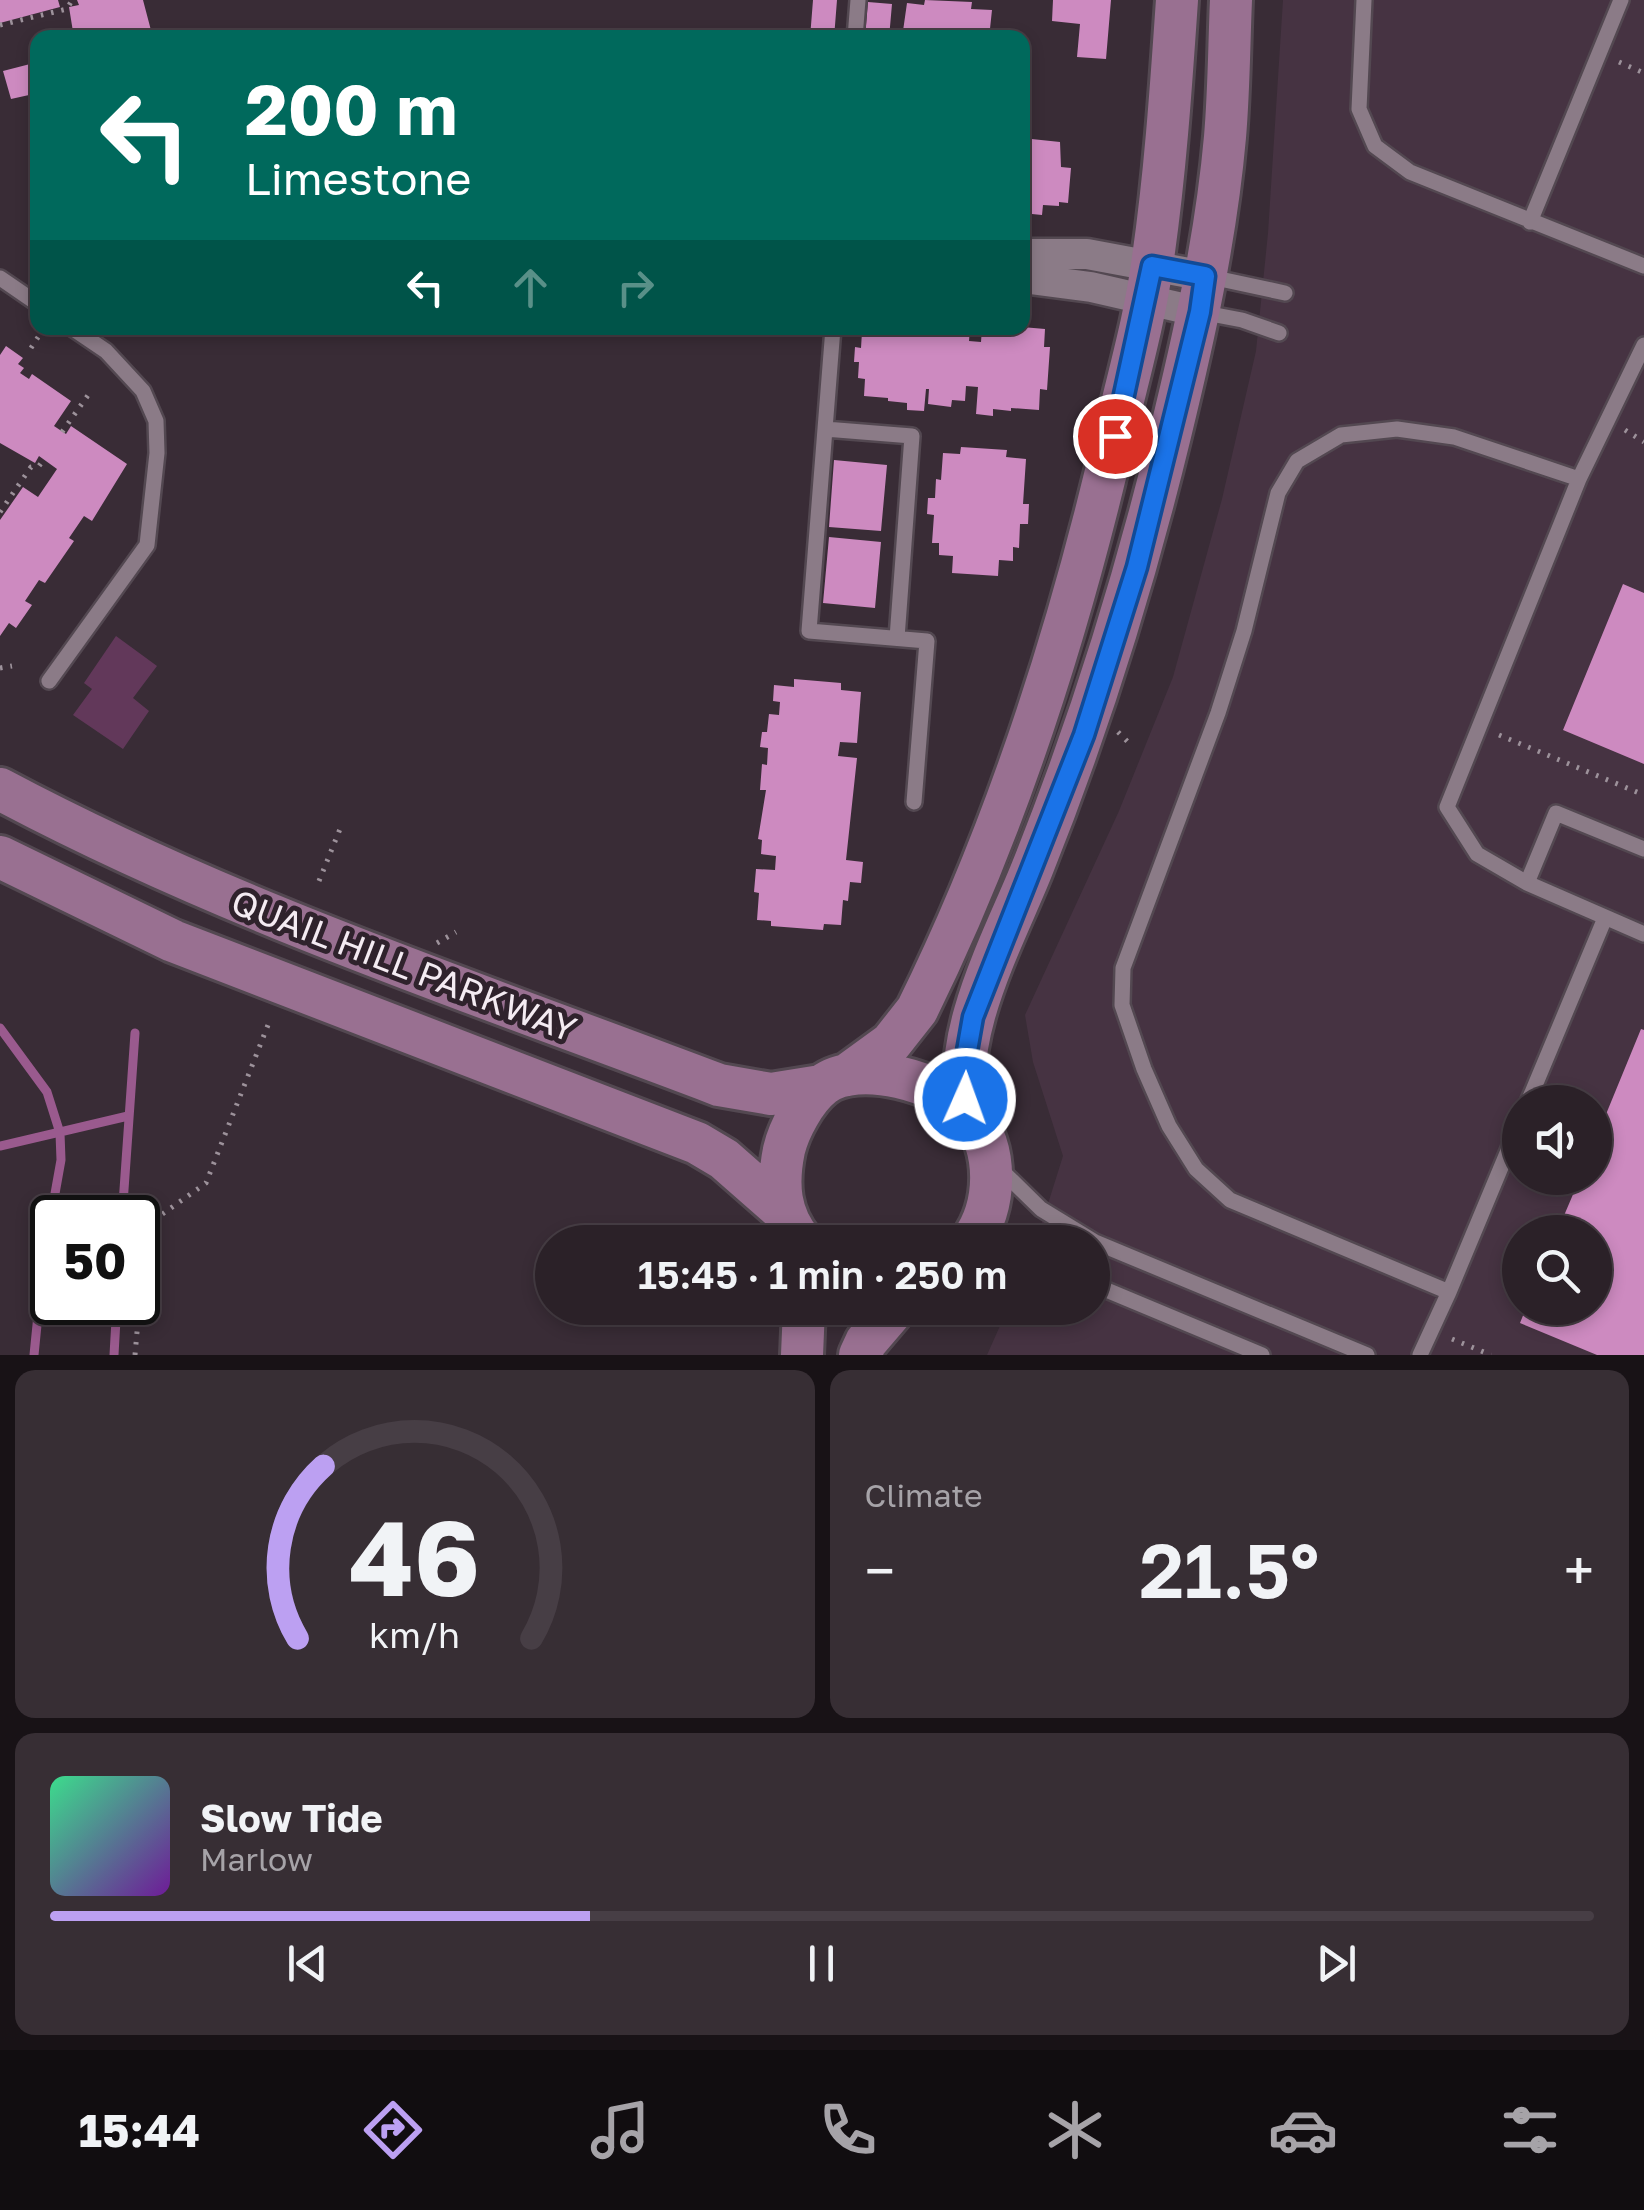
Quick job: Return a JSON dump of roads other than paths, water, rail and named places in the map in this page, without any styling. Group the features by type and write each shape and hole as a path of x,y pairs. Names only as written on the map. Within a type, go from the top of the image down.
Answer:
{"main road":[{"path":"791,1225 780,1167 786,1140 799,1116 834,1080 891,1043 916,1010 1018,772 1048,683 1100,501 1149,282 1170,108 1177,0"},
{"path":"978,1225 990,1198 990,1159 969,1114 963,1082 973,1017 1074,766 1137,567 1203,294 1225,137 1231,0"},
{"name":"QUAIL HILL PARKWAY","path":"0,789 229,899 719,1085 771,1094 834,1080 898,1076 938,1090 969,1114"},
{"name":"QUAIL HILL PARKWAY","path":"0,857 174,941 696,1143 724,1158 786,1225"},
{"path":"802,1355 803,1325"},
{"path":"860,1355 880,1325"}],"street":[{"path":"1030,254 1086,254 1149,282 1203,294"},
{"path":"1030,279 1091,287 1149,282"}],"lane":[{"path":"856,30 858,0"},
{"path":"1364,0 1360,109 1375,146 1410,172 1644,266"},
{"path":"1530,222 1622,0"},
{"path":"0,278 30,299"},
{"path":"1203,294 1285,293"},
{"path":"1203,294 1242,320 1278,334"},
{"path":"50,681 147,545 157,452 156,421 143,391 106,351 82,335"},
{"path":"832,335 810,631 926,640 914,802"},
{"path":"1644,345 1579,479 1447,807 1478,854 1526,882 1644,934"},
{"path":"1605,383 1624,389"},
{"path":"825,428 912,436 897,638"},
{"path":"1448,1292 1230,1200 1196,1169 1169,1126 1144,1070 1122,1005 1123,968 1218,713 1244,631 1278,493 1297,461 1342,435 1396,429 1454,436 1579,479"},
{"path":"1526,882 1556,812 1644,849"},
{"path":"1535,1085 1605,918"},
{"path":"990,1159 1041,1208 1095,1242 1367,1355"},
{"path":"1420,1355 1502,1164"},
{"path":"1110,1292 1262,1355"}],"waterway":[{"path":"0,1028 47,1092 60,1133 61,1160 44,1255 34,1355"},
{"path":"124,1195 135,1033"},
{"path":"0,1146 128,1116"},
{"path":"114,1355 116,1325"}]}
